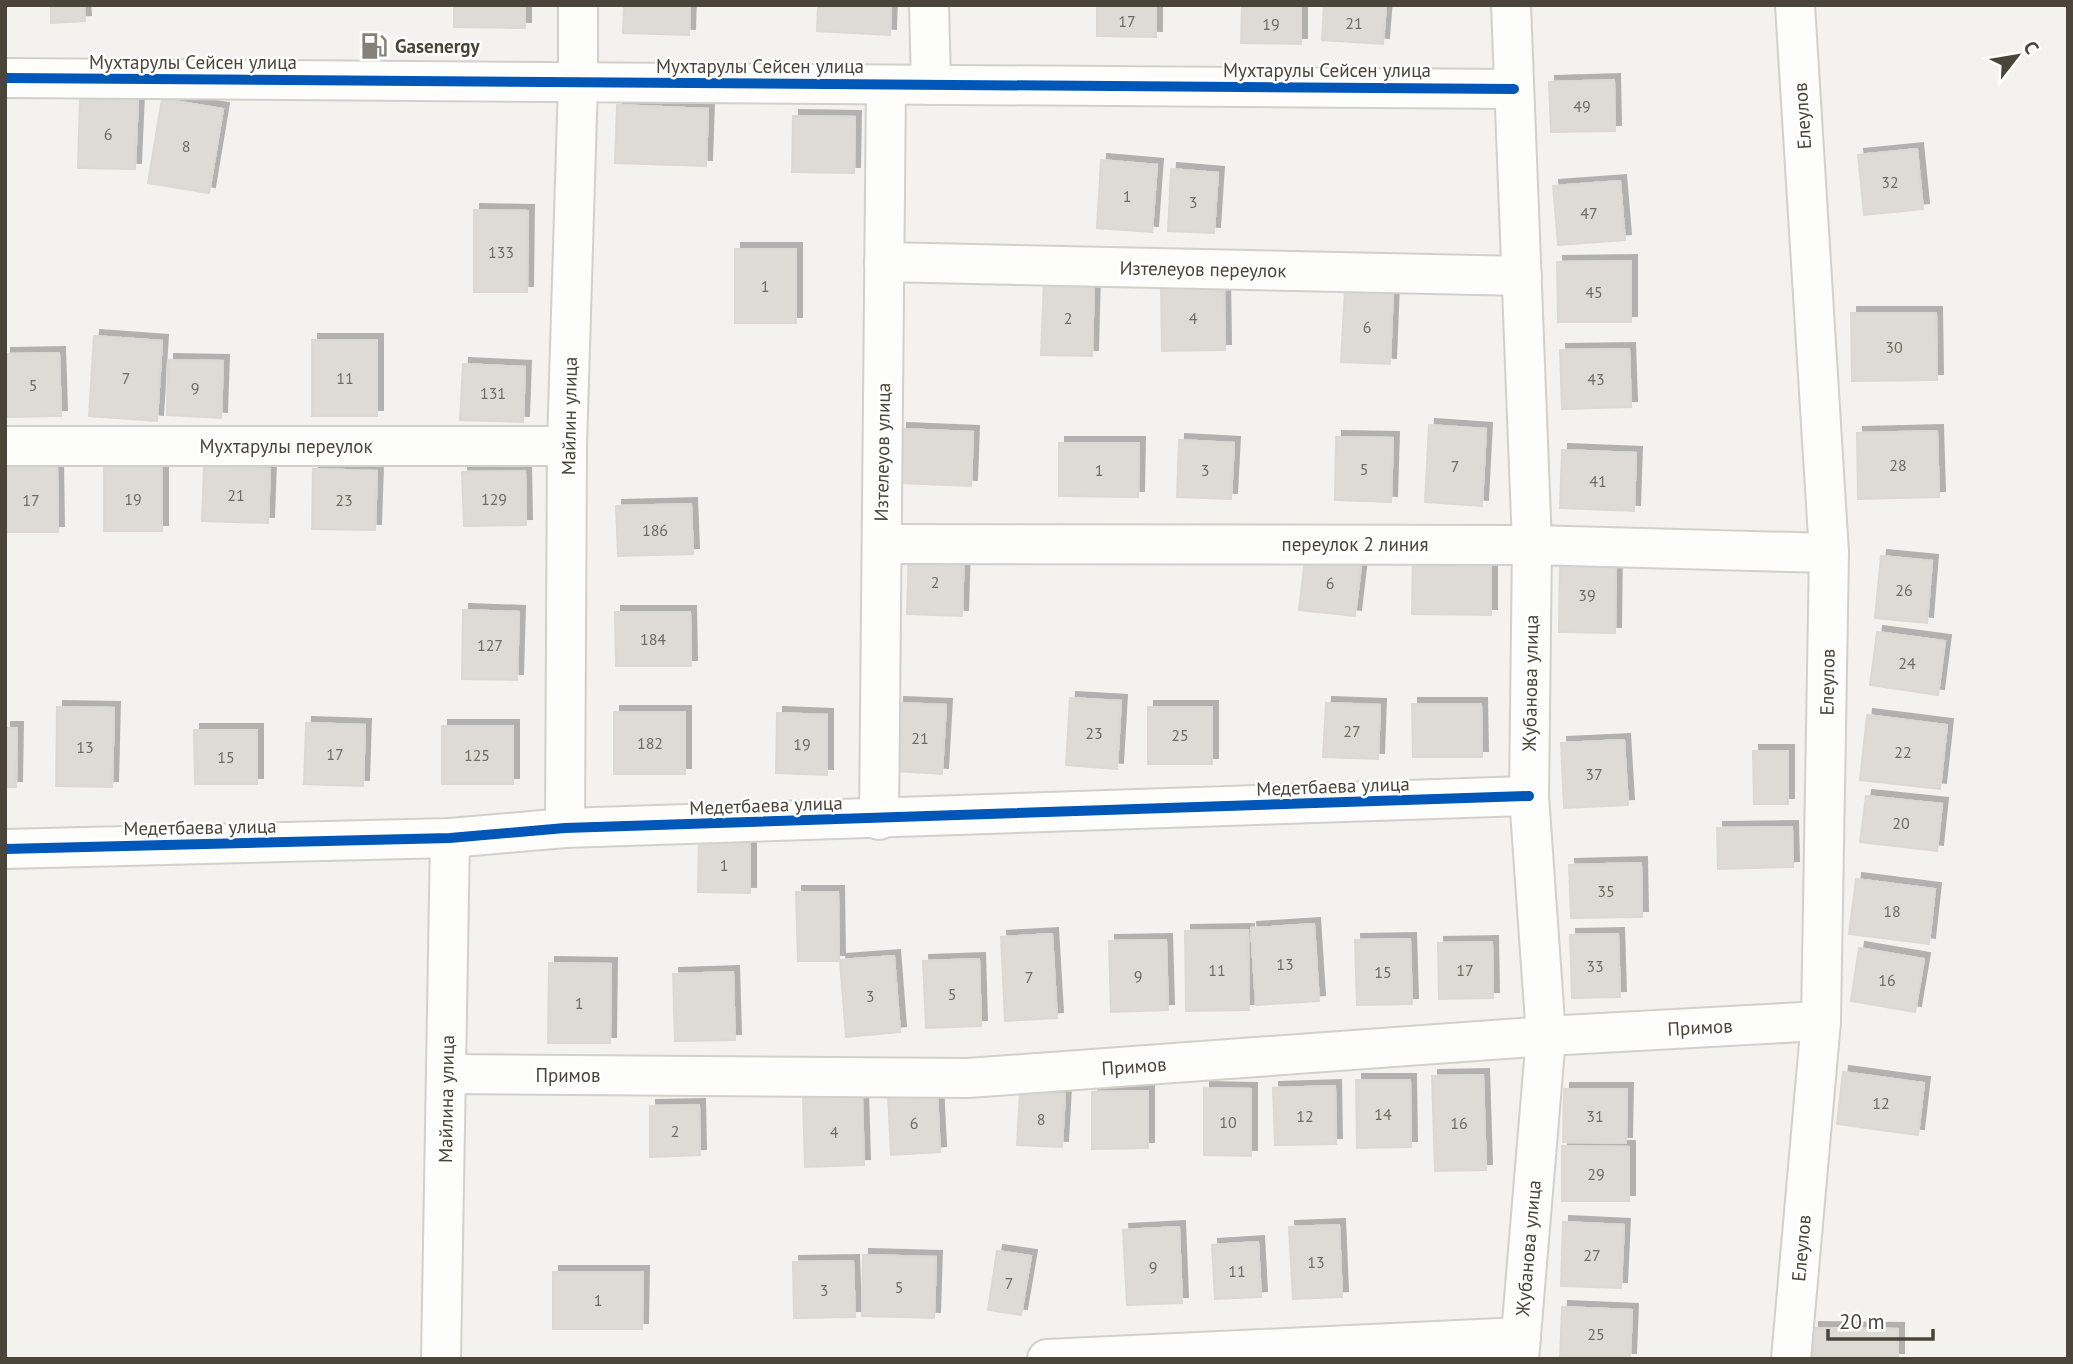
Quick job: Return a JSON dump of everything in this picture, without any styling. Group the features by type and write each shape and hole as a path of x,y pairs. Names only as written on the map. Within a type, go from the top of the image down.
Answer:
{"street":[{"name":"Майлин улица","path":"565,828 567,446 578,5"},
{"path":"929,5 931,85"},
{"name":"Жубанова улица","path":"1511,5 1532,545 1529,796 1546,1036 1520,1348"},
{"name":"Елеулов","path":"1791,1359 1821,1021 1829,553 1795,5"},
{"name":"Мухтарулы Сейсен улица","path":"5,78 1514,89"},
{"name":"Изтелеуов улица","path":"879,820 886,85"},
{"name":"Изтелеуов переулок","path":"884,262 1521,276"},
{"name":"Мухтарулы переулок","path":"5,446 567,446"},
{"name":"переулок 2 линия","path":"882,544 1532,545 1829,553"},
{"name":"Медетбаева улица","path":"5,849 450,838 565,828 879,820 1529,796"},
{"name":"Майлина улица","path":"441,1359 450,838"},
{"name":"Примов","path":"446,1074 968,1078 1546,1036 1821,1021"},
{"path":"1047,1359 1520,1348"}],"building":[{"path":"51,5 84,5 85,21 51,23"},
{"path":"454,5 525,5 525,28 454,27"},
{"path":"624,5 690,5 689,35 623,33"},
{"path":"818,5 891,5 890,35 817,31"},
{"path":"1097,5 1156,5 1156,37 1097,36"},
{"path":"1242,5 1301,5 1301,44 1241,43"},
{"path":"1324,5 1386,5 1383,44 1322,40"},
{"path":"1614,80 1615,131 1551,132 1549,82"},
{"path":"80,98 138,100 135,169 78,168"},
{"path":"162,99 223,109 209,193 148,183"},
{"path":"617,105 708,109 706,166 615,163"},
{"path":"793,116 855,117 854,173 792,172"},
{"path":"1917,149 1923,209 1864,215 1858,155"},
{"path":"1101,160 1157,165 1152,232 1097,228"},
{"path":"1171,169 1218,173 1214,233 1168,231"},
{"path":"1620,181 1625,240 1558,245 1553,186"},
{"path":"474,210 528,211 527,292 474,292"},
{"path":"735,249 796,249 796,323 735,323"},
{"path":"1631,261 1631,322 1558,322 1557,262"},
{"path":"1044,279 1094,281 1092,356 1041,355"},
{"path":"1224,285 1225,350 1162,351 1161,286"},
{"path":"1345,289 1393,291 1390,364 1341,362"},
{"path":"1851,313 1936,313 1937,380 1852,381"},
{"path":"94,336 162,341 157,421 89,416"},
{"path":"312,340 377,340 377,416 312,416"},
{"path":"1629,349 1631,407 1562,409 1560,350"},
{"path":"59,353 61,416 5,417 5,354"},
{"path":"168,360 223,361 221,418 167,415"},
{"path":"463,364 525,367 523,422 460,420"},
{"path":"1429,425 1486,429 1482,506 1425,502"},
{"path":"901,429 973,432 971,486 899,483"},
{"path":"1937,431 1939,497 1858,499 1857,433"},
{"path":"1336,437 1393,438 1391,502 1335,500"},
{"path":"1179,440 1234,443 1231,499 1177,497"},
{"path":"1059,443 1139,443 1138,497 1059,496"},
{"path":"1562,450 1636,453 1634,511 1560,508"},
{"path":"204,466 270,469 268,523 202,521"},
{"path":"57,467 58,532 5,532 5,468"},
{"path":"104,467 162,467 162,531 104,531"},
{"path":"313,469 377,471 375,530 312,529"},
{"path":"525,471 526,525 464,526 462,472"},
{"path":"691,504 693,554 618,556 616,506"},
{"path":"909,549 964,551 962,616 907,614"},
{"path":"1306,550 1362,557 1355,616 1299,610"},
{"path":"1560,556 1616,558 1615,633 1559,632"},
{"path":"1881,556 1932,561 1927,623 1875,618"},
{"path":"1413,557 1491,558 1491,615 1412,614"},
{"path":"463,610 519,612 517,680 462,679"},
{"path":"615,612 690,612 691,666 616,666"},
{"path":"1877,632 1945,641 1938,695 1870,685"},
{"path":"1070,698 1121,701 1117,769 1066,765"},
{"path":"898,703 946,705 942,774 895,771"},
{"path":"1326,703 1380,705 1378,759 1323,757"},
{"path":"1412,704 1481,704 1482,757 1413,757"},
{"path":"57,707 114,708 112,787 56,786"},
{"path":"1148,707 1212,707 1212,764 1148,764"},
{"path":"614,712 685,712 685,774 614,774"},
{"path":"777,713 827,715 827,775 776,773"},
{"path":"1867,715 1947,725 1940,789 1860,780"},
{"path":"306,723 365,725 363,786 304,784"},
{"path":"442,726 513,726 513,784 442,784"},
{"path":"5,728 17,728 16,787 5,787"},
{"path":"194,730 257,730 257,784 195,784"},
{"path":"1624,740 1628,805 1564,808 1561,743"},
{"path":"1753,751 1788,751 1788,804 1754,804"},
{"path":"1866,796 1942,804 1937,851 1860,842"},
{"path":"1792,827 1793,867 1718,869 1717,828"},
{"path":"699,837 750,837 750,893 698,892"},
{"path":"1641,863 1642,917 1571,918 1569,865"},
{"path":"1856,879 1935,889 1929,944 1849,934"},
{"path":"796,892 838,892 839,961 798,961"},
{"path":"1314,924 1319,1001 1256,1005 1251,928"},
{"path":"1248,930 1249,1010 1186,1011 1185,931"},
{"path":"1052,934 1057,1018 1005,1021 1001,937"},
{"path":"1618,934 1620,997 1572,998 1570,935"},
{"path":"1410,939 1412,1004 1357,1005 1355,940"},
{"path":"1166,940 1168,1010 1111,1012 1109,941"},
{"path":"1492,942 1493,998 1439,999 1438,943"},
{"path":"1859,948 1924,959 1915,1012 1851,1001"},
{"path":"894,956 900,1032 846,1037 840,960"},
{"path":"979,959 981,1026 926,1028 923,961"},
{"path":"549,963 611,964 610,1043 548,1043"},
{"path":"733,972 735,1040 675,1041 673,974"},
{"path":"1843,1072 1924,1083 1918,1135 1837,1124"},
{"path":"1483,1075 1486,1170 1435,1171 1432,1076"},
{"path":"1356,1080 1410,1080 1411,1147 1357,1148"},
{"path":"1335,1086 1336,1144 1275,1145 1273,1088"},
{"path":"1204,1088 1251,1089 1251,1156 1204,1155"},
{"path":"1564,1089 1627,1089 1626,1143 1563,1142"},
{"path":"937,1091 940,1152 891,1155 888,1094"},
{"path":"1148,1091 1148,1148 1092,1149 1092,1092"},
{"path":"1020,1092 1065,1094 1062,1147 1017,1145"},
{"path":"862,1096 864,1165 805,1167 803,1098"},
{"path":"699,1105 700,1155 650,1157 650,1106"},
{"path":"1562,1146 1629,1147 1629,1201 1562,1201"},
{"path":"1563,1222 1624,1225 1621,1288 1561,1286"},
{"path":"1339,1225 1342,1297 1293,1299 1289,1227"},
{"path":"1179,1227 1182,1303 1127,1305 1123,1230"},
{"path":"1258,1242 1261,1297 1215,1299 1212,1245"},
{"path":"997,1251 1031,1256 1021,1315 988,1310"},
{"path":"863,1255 936,1257 934,1318 862,1316"},
{"path":"853,1261 855,1317 794,1318 793,1262"},
{"path":"553,1272 643,1272 642,1329 553,1329"},
{"path":"1562,1307 1632,1310 1630,1359 1560,1359"},
{"path":"1813,1328 1898,1329 1898,1359 1812,1359"}],"cycle path":[{"path":"5,78 1514,89"},
{"path":"5,849 450,838 565,828 1529,796"}],"place":[{"name":"Gasenergy","path":"374,46"}]}
